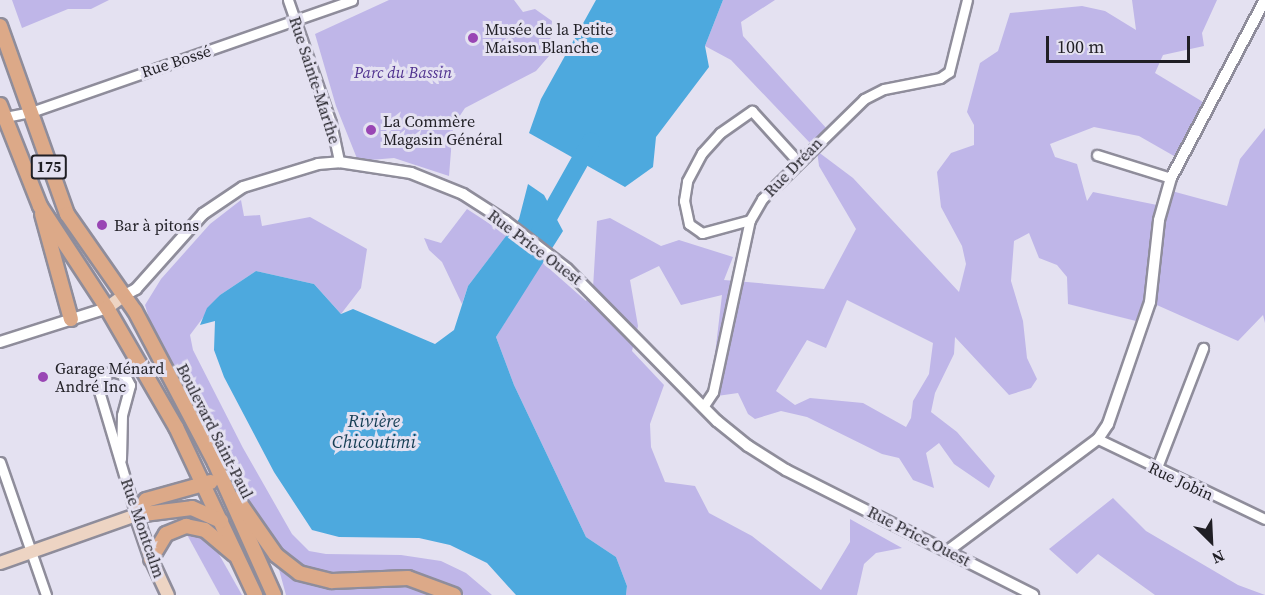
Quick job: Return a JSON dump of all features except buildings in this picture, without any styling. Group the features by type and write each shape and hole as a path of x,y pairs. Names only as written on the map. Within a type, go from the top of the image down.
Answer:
{"main road":[{"name":"Boulevard Saint-Paul","path":"0,26 67,214 123,296 223,481 274,595"},
{"name":"Boulevard Saint-Paul","path":"1,113 40,206 107,308 176,426 255,595"},
{"path":"40,206 49,249 69,303 71,319"},
{"name":"Rue Price Ouest","path":"107,308 123,296"},
{"path":"136,515 146,500 203,483 223,481 276,555 299,573 332,580 408,578 454,595"},
{"path":"0,563 136,515 192,508 221,521"},
{"name":"Rue Montcalm","path":"136,515 151,559 168,595"},
{"path":"151,559 165,536 186,526 205,530 238,558"}],"street":[{"name":"Rue Sainte-Marthe","path":"288,0 331,123 339,162"},
{"name":"Rue Bossé","path":"1,113 31,112 352,0"},
{"name":"Rue Dréan","path":"703,406 713,392 750,220 762,199 788,169 864,99 884,88 940,78 948,72 967,0"},
{"path":"949,550 1098,439 1108,424 1144,323 1159,220 1171,178 1265,0"},
{"path":"750,220 702,233 689,224 684,201 687,181 702,153 720,133 752,111 793,156"},
{"path":"1097,155 1171,178"},
{"name":"Rue Price Ouest","path":"123,296 136,289 203,214 243,187 318,164 339,162 411,173 463,195 505,221 567,269 703,406 748,446 786,470 949,550 1033,595"},
{"name":"Rue Price Ouest","path":"0,342 107,308"},
{"path":"1156,470 1203,348"},
{"name":"Rue Montcalm","path":"121,459 122,416 129,386 123,374 112,371 101,377 99,391 136,515"},
{"name":"Rue Jobin","path":"1098,439 1156,470 1265,519"},
{"path":"0,462 46,595"}],"green space":[{"path":"12,0 109,0 91,9 68,9 22,28"},
{"name":"Parc du Bassin","path":"389,0 514,0 523,12 535,9 552,21 549,56 536,71 465,108 453,126 449,176 394,158 358,161 336,106 315,34"},
{"path":"723,0 775,0 741,22 743,36 827,129 811,144 731,60 705,46"},
{"path":"1132,0 1217,0 1202,33 1204,46 1163,55 1155,73 1208,105 1181,160 1139,136 1094,127 1050,144 1055,157 1077,164 1087,201 1093,192 1162,206 1168,190 1227,206 1240,159 1265,128 1265,323 1263,315 1238,341 1150,302 1144,323 1068,304 1067,277 1057,265 1039,258 1029,233 1014,241 1011,281 1023,321 1027,358 1037,379 1031,388 1009,395 955,337 954,354 935,393 931,412 957,432 995,476 989,488 954,464 939,443 926,453 934,488 913,480 899,458 882,454 807,417 781,411 755,419 748,414 738,393 710,397 722,295 681,305 659,266 630,280 638,326 632,351 664,385 650,424 651,447 665,482 695,486 709,513 752,536 821,590 850,542 850,519 902,548 876,553 864,564 857,595 626,595 627,586 616,557 586,537 514,385 496,337 517,302 535,256 586,301 593,288 597,221 610,218 661,246 679,240 733,257 724,280 824,289 856,229 819,166 817,151 853,178 959,292 966,264 962,246 941,207 937,172 951,153 974,145 974,125 967,112 980,63 998,51 1010,13 1082,6 1105,11 1136,30","holes":["847,300 933,343 929,374 913,401 911,418 906,427 863,403 810,398 795,405 776,391 807,340 826,348"]},
{"path":"241,200 244,216 260,215 262,226 310,217 367,249 361,288 341,314 314,284 256,271 220,295 190,335 193,350 243,448 292,534 309,551 326,554 401,555 441,561 466,573 492,595 464,595 434,579 409,574 326,576 292,563 270,537 152,328 145,305 161,279 210,224"},
{"path":"467,209 507,235 468,286 462,304 442,262 429,250 424,238 441,243"},
{"path":"1113,498 1146,531 1238,585 1265,595 1155,595 1098,554 1077,574 1049,549"},
{"path":"185,531 198,532 212,542 242,595 220,595"},
{"path":"278,566 314,584 408,584 444,595 286,595"}],"water":[{"path":"596,0 723,0 705,46 709,67 656,137 653,167 625,187 529,133 541,99"},
{"name":"Rivière Chicoutimi","path":"528,184 544,195 563,231 496,337 514,385 586,537 616,557 627,586 626,595 516,595 487,563 450,545 419,538 339,537 312,530 274,472 224,377 214,350 215,321 200,325 207,308 220,295 256,271 314,284 341,314 353,309 435,344 454,330 468,286 519,219"}],"waterway":[{"name":"Rivière Chicoutimi","path":"540,232 591,141"}],"place":[{"name":"Musée de la Petite Maison Blanche","path":"473,38"},
{"name":"La Commère Magasin Général","path":"371,130"},
{"name":"Bar à pitons","path":"102,225"},
{"name":"Garage Ménard André Inc","path":"43,377"}]}
